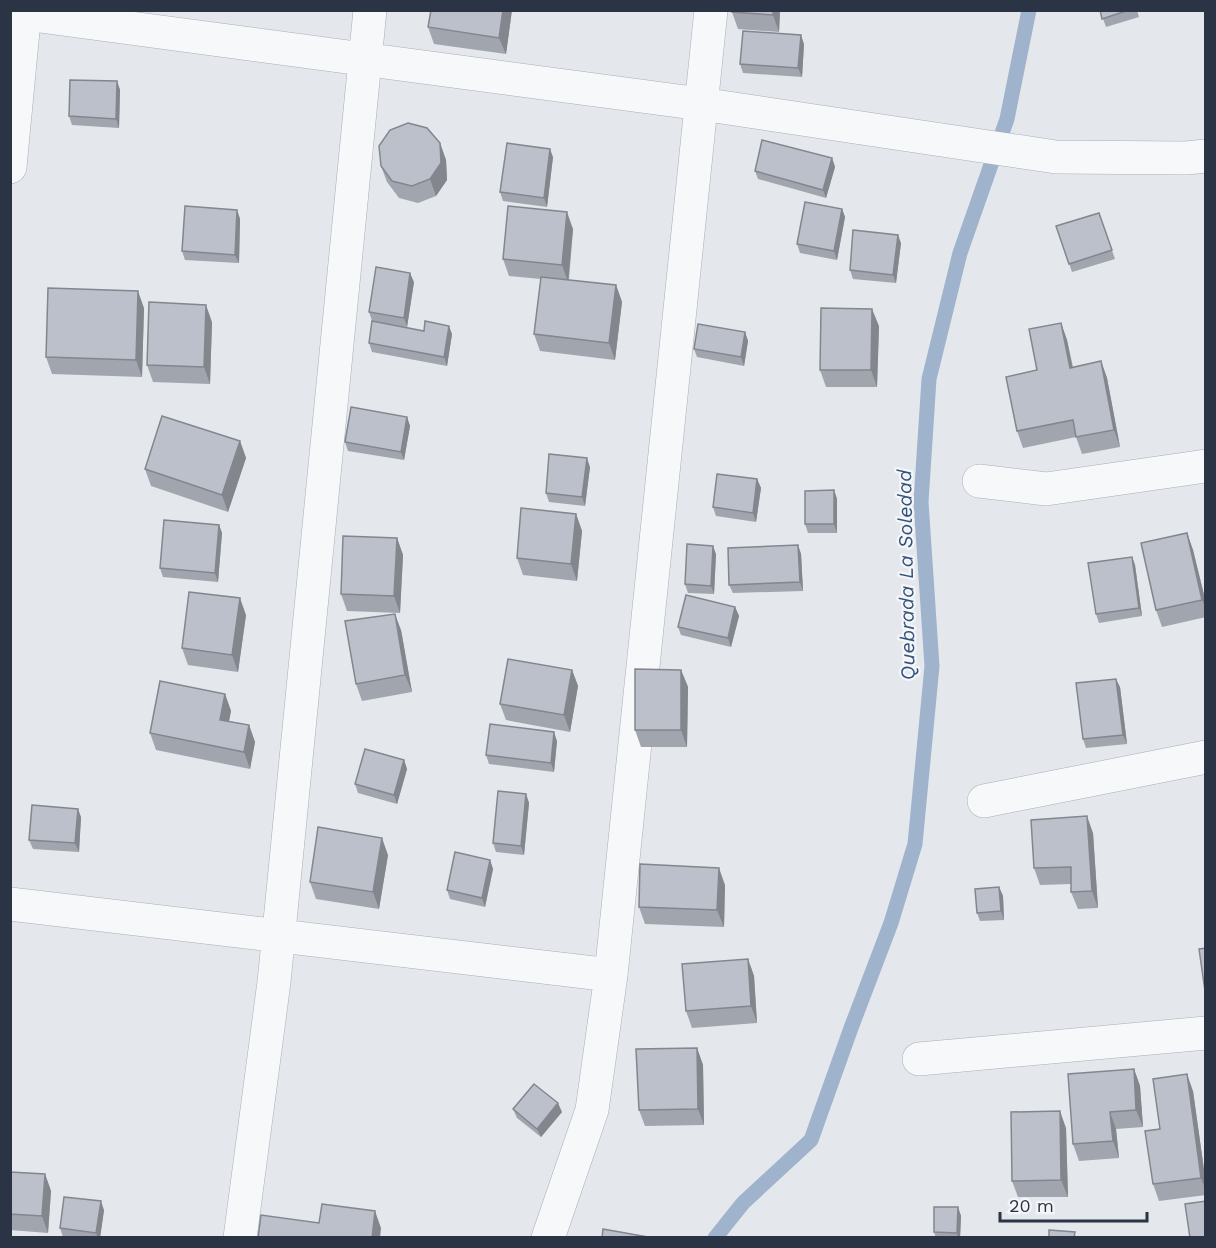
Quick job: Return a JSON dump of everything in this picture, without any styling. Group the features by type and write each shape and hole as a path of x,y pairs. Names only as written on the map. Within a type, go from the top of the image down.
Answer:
{"street":[{"path":"240,1238 274,982 370,10"},
{"path":"548,1238 592,1110 611,975 711,10"},
{"path":"10,167 20,12 701,104 1056,157 1185,158 1206,156"},
{"path":"979,481 1046,489 1206,466"},
{"path":"984,801 1206,757"},
{"path":"10,904 611,975"},
{"path":"919,1059 1206,1033"}],"building":[{"path":"431,10 503,10 499,38 428,27"},
{"path":"732,10 773,10 773,15 732,12"},
{"path":"1100,10 1129,10 1102,19"},
{"path":"743,31 801,35 798,68 740,64"},
{"path":"70,80 117,81 116,119 69,116"},
{"path":"408,123 427,128 440,143 441,163 430,179 412,186 392,181 381,166 379,146 390,130"},
{"path":"762,140 832,158 823,190 755,171"},
{"path":"507,143 550,149 544,198 500,192"},
{"path":"805,202 842,209 834,251 797,244"},
{"path":"185,206 237,210 235,255 182,251"},
{"path":"508,206 567,212 562,265 503,259"},
{"path":"1099,213 1112,250 1069,264 1056,226"},
{"path":"853,230 898,235 893,275 850,270"},
{"path":"376,267 410,273 404,318 369,312"},
{"path":"541,277 616,285 609,343 534,334"},
{"path":"48,288 138,291 136,360 46,357"},
{"path":"149,302 206,305 204,367 147,365"},
{"path":"821,308 872,309 871,370 820,370"},
{"path":"372,321 424,331 425,321 449,326 444,357 369,343"},
{"path":"1061,323 1070,368 1101,361 1114,430 1076,437 1073,420 1017,431 1006,377 1037,370 1029,329"},
{"path":"698,324 745,332 741,357 694,349"},
{"path":"351,407 407,417 401,452 345,442"},
{"path":"162,416 240,441 222,495 145,469"},
{"path":"549,454 587,458 582,497 546,493"},
{"path":"717,474 757,479 753,513 713,507"},
{"path":"834,490 834,524 805,524 805,491"},
{"path":"521,508 576,514 571,564 517,558"},
{"path":"164,520 219,525 215,573 160,568"},
{"path":"1187,533 1202,600 1156,610 1141,543"},
{"path":"343,536 397,538 394,596 341,594"},
{"path":"687,544 713,546 711,586 685,584"},
{"path":"798,545 800,582 729,585 728,548"},
{"path":"1132,557 1139,608 1096,614 1088,563"},
{"path":"189,592 240,598 232,655 182,648"},
{"path":"686,595 735,607 728,638 678,627"},
{"path":"395,614 405,675 356,684 345,621"},
{"path":"508,659 572,670 564,715 500,704"},
{"path":"635,669 681,670 681,730 635,730"},
{"path":"1116,679 1123,735 1083,739 1076,683"},
{"path":"160,681 225,694 220,720 249,725 244,752 150,733"},
{"path":"490,724 554,732 551,763 486,755"},
{"path":"365,749 404,760 394,795 355,784"},
{"path":"498,791 526,794 521,846 493,843"},
{"path":"32,805 78,809 75,843 29,840"},
{"path":"1087,816 1092,891 1071,892 1071,867 1034,868 1031,820"},
{"path":"318,827 382,838 373,892 310,882"},
{"path":"455,852 490,860 482,898 447,890"},
{"path":"640,864 719,868 717,910 639,907"},
{"path":"999,887 1001,911 977,913 975,889"},
{"path":"1206,948 1206,998 1199,949"},
{"path":"748,959 751,1006 686,1011 682,964"},
{"path":"697,1048 698,1109 639,1110 636,1049"},
{"path":"1134,1069 1136,1110 1110,1112 1113,1141 1073,1144 1068,1074"},
{"path":"1187,1074 1201,1178 1153,1184 1145,1131 1160,1129 1153,1079"},
{"path":"534,1084 558,1103 537,1129 513,1109"},
{"path":"1060,1111 1061,1180 1012,1181 1011,1112"},
{"path":"10,1172 45,1174 42,1216 10,1214"},
{"path":"64,1197 101,1201 96,1233 60,1228"},
{"path":"1206,1201 1206,1238 1190,1238 1185,1204"},
{"path":"322,1204 375,1211 372,1238 258,1238 261,1215 319,1223"},
{"path":"934,1207 958,1207 957,1233 934,1232"},
{"path":"603,1229 648,1237 602,1238"},
{"path":"1049,1230 1075,1232 1074,1238 1049,1238"}],"waterway":[{"name":"Quebrada La Soledad","path":"715,1238 743,1203 811,1140 891,923 915,844 932,666 921,502 929,379 960,253 1007,119 1029,10"}]}
